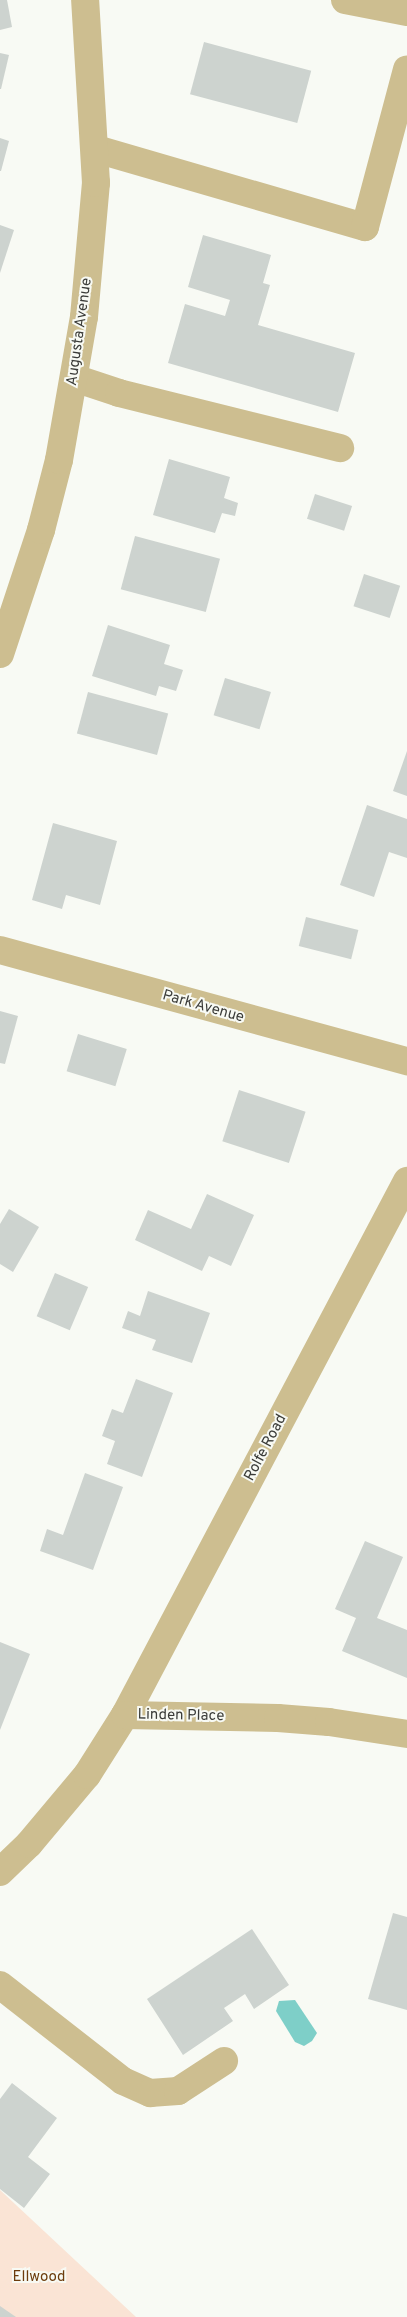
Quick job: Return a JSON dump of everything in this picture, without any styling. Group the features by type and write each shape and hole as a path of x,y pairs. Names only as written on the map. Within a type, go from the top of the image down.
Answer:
{"street":[{"name":"Augusta Avenue","path":"0,654 41,530 59,460 84,317 96,149 86,0"},
{"path":"344,0 407,12"},
{"path":"96,149 365,227 407,69"},
{"path":"74,378 119,393 340,448"},
{"name":"Park Avenue","path":"0,950 407,1061"},
{"name":"Rolfe Road","path":"124,1716 407,1181"},
{"name":"Linden Place","path":"0,1872 29,1844 87,1775 124,1716 295,1719 407,1734"},
{"path":"0,1985 123,2082 150,2093 178,2091 224,2061"}],"green space":[{"name":"Ellwood","path":"0,2190 136,2317 0,2317"}],"water":[{"path":"295,2000 317,2033 312,2041 304,2046 295,2042 276,2011 279,2001"}],"building":[{"path":"0,0 7,0 12,27 0,30"},
{"path":"204,42 311,71 297,123 190,94"},
{"path":"0,53 9,55 1,89 0,89"},
{"path":"0,138 9,141 1,171 0,171"},
{"path":"0,225 14,230 0,273"},
{"path":"203,235 271,255 263,283 270,285 258,325 355,353 338,412 168,363 185,304 225,316 230,300 188,287"},
{"path":"169,459 230,477 224,498 238,503 235,516 222,513 215,533 153,515"},
{"path":"315,494 352,506 344,531 307,519"},
{"path":"135,536 220,559 206,612 121,589"},
{"path":"364,574 400,586 390,618 353,606"},
{"path":"108,625 170,645 164,664 183,670 176,691 159,686 156,696 92,676"},
{"path":"225,678 271,692 260,729 214,715"},
{"path":"88,692 168,713 157,755 77,734"},
{"path":"407,751 407,796 393,791"},
{"path":"367,805 407,819 407,858 389,852 374,897 340,885"},
{"path":"53,823 117,841 100,905 66,895 62,909 32,900"},
{"path":"306,917 358,930 351,959 299,946"},
{"path":"0,1011 18,1016 5,1064 0,1063"},
{"path":"78,1034 127,1049 115,1086 67,1071"},
{"path":"239,1090 306,1112 289,1163 222,1141"},
{"path":"207,1194 254,1215 231,1266 209,1256 202,1271 135,1240 148,1210 191,1229"},
{"path":"9,1209 39,1227 13,1272 0,1264 0,1224"},
{"path":"55,1273 88,1287 70,1330 37,1316"},
{"path":"148,1291 210,1313 192,1363 152,1350 156,1340 122,1328 128,1311 140,1316"},
{"path":"136,1379 173,1393 142,1477 107,1464 115,1441 102,1436 112,1409 123,1413"},
{"path":"85,1473 123,1487 93,1570 40,1551 47,1529 63,1535"},
{"path":"365,1541 403,1557 377,1618 407,1630 407,1678 342,1651 356,1618 335,1609"},
{"path":"0,1642 30,1654 0,1730"},
{"path":"393,1913 407,1917 407,2010 368,1999"},
{"path":"252,1929 289,1985 254,2009 245,1994 224,2008 233,2021 183,2055 147,1999"},
{"path":"12,2083 57,2118 28,2157 50,2174 24,2208 0,2189 0,2099"},
{"path":"0,2306 16,2317 0,2317"}]}
